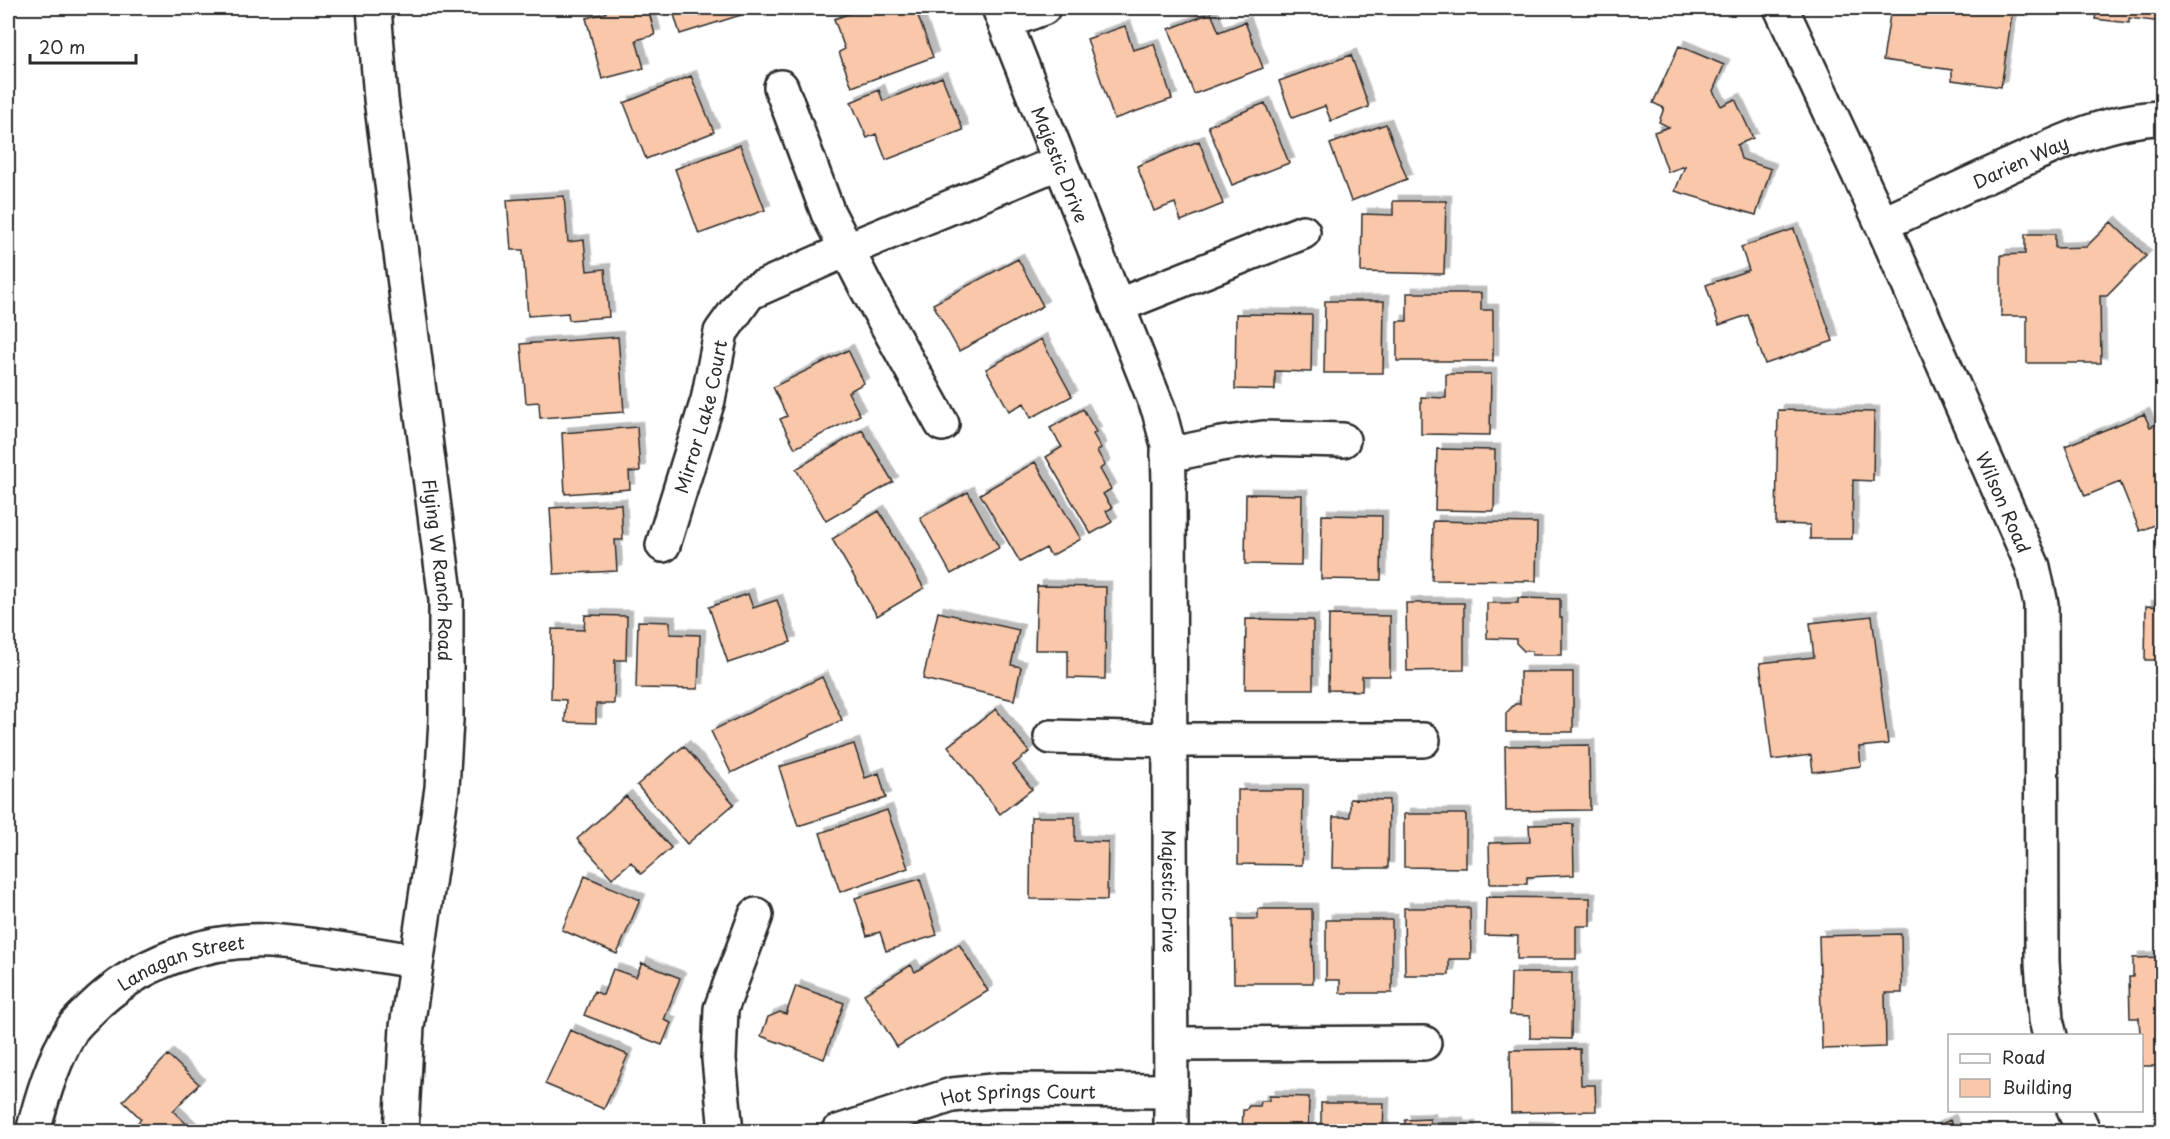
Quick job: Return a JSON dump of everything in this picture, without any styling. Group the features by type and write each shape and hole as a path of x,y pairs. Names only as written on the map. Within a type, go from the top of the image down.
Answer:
{"street":[{"name":"Flying W Ranch Road","path":"374,8 381,99 446,600 446,720 442,788 407,1027 401,1131"},
{"name":"Majestic Drive","path":"1043,8 1002,15 1159,411 1168,445 1171,1131"},
{"name":"Wilson Road","path":"1781,8 1882,224 2033,567 2041,604 2042,962 2046,1020 2050,1034"},
{"path":"781,87 828,213 942,424"},
{"name":"Darien Way","path":"1882,224 2063,141 2146,118 2163,118"},
{"name":"Mirror Lake Court","path":"663,545 708,400 721,332 749,293 846,250 1060,162"},
{"path":"1117,306 1303,232"},
{"path":"1168,455 1263,438 1343,440"},
{"path":"1051,737 1170,740 1423,740"},
{"path":"732,1131 719,1059 722,1009 756,915"},
{"name":"Lanagan Street","path":"33,1131 52,1067 73,1027 104,996 139,972 178,954 225,942 270,941 415,962"},
{"path":"1171,1044 1424,1043"},
{"name":"Hot Springs Court","path":"838,1131 871,1126 952,1095 1002,1090 1171,1091"},
{"path":"2075,1112 2084,1131"}],"building":[{"path":"605,8 648,8 655,35 636,40 644,68 602,79 586,18 606,13"},
{"path":"672,8 739,8 741,15 680,34"},
{"path":"865,8 915,8 933,57 852,87 839,52 845,49 834,19"},
{"path":"1891,8 2013,8 2001,87 1952,80 1952,70 1883,60"},
{"path":"2097,8 2162,8 2162,22 2129,18 2129,23 2095,19"},
{"path":"1211,13 1219,32 1245,22 1263,68 1194,94 1169,29"},
{"path":"1125,26 1133,50 1154,44 1172,99 1114,119 1087,39"},
{"path":"1679,46 1724,65 1713,91 1721,106 1735,99 1753,138 1737,145 1741,159 1771,169 1756,215 1675,191 1685,166 1668,172 1654,132 1669,127 1659,122 1664,108 1653,103"},
{"path":"1351,55 1369,107 1331,121 1325,106 1292,118 1279,81"},
{"path":"691,76 714,132 646,159 624,103"},
{"path":"942,77 963,130 886,160 876,134 867,138 851,102 879,90 883,101"},
{"path":"1265,103 1289,163 1232,185 1208,126"},
{"path":"1386,124 1407,179 1351,201 1330,144"},
{"path":"1199,141 1223,204 1181,221 1175,203 1154,211 1137,166"},
{"path":"740,145 765,210 699,234 675,169"},
{"path":"564,196 568,242 584,240 587,271 605,269 609,317 569,320 568,313 528,316 523,250 511,250 507,200"},
{"path":"1393,201 1446,201 1444,274 1361,272 1362,214 1393,215"},
{"path":"2111,222 2146,256 2107,296 2100,296 2101,363 2027,363 2027,316 2001,316 2001,255 2025,254 2025,234 2055,234 2055,248 2086,247"},
{"path":"1794,229 1833,341 1765,364 1748,315 1719,325 1706,285 1749,270 1741,247"},
{"path":"1018,259 1043,306 959,351 933,304"},
{"path":"1407,293 1481,293 1481,310 1493,310 1493,361 1397,361 1397,321 1407,321"},
{"path":"1325,301 1384,301 1383,373 1324,373"},
{"path":"1236,314 1312,315 1311,372 1275,371 1275,390 1235,389"},
{"path":"618,337 624,412 540,418 539,402 526,403 521,344"},
{"path":"1041,339 1072,396 1031,418 1024,403 1009,411 986,369"},
{"path":"848,350 864,383 848,392 860,415 795,448 780,419 787,416 773,387"},
{"path":"1446,374 1491,374 1490,435 1421,434 1421,397 1446,398"},
{"path":"1083,409 1096,432 1093,434 1101,448 1097,451 1105,465 1100,469 1111,489 1103,494 1112,508 1106,511 1112,522 1091,534 1046,457 1062,447 1050,428"},
{"path":"1778,410 1874,412 1873,481 1853,480 1852,539 1810,539 1810,525 1776,524"},
{"path":"2144,414 2150,427 2162,422 2162,522 2140,531 2120,482 2085,496 2065,446"},
{"path":"637,427 640,471 629,472 630,489 565,494 562,433"},
{"path":"862,430 893,482 826,521 796,469"},
{"path":"1437,449 1495,450 1494,511 1435,510"},
{"path":"1035,462 1081,539 1051,556 1046,548 1020,562 980,494"},
{"path":"968,492 999,548 951,574 920,518"},
{"path":"1246,494 1302,495 1301,565 1245,564"},
{"path":"621,504 623,540 615,540 617,571 554,574 550,508"},
{"path":"879,511 924,588 877,616 832,539"},
{"path":"1322,515 1382,516 1381,580 1321,579"},
{"path":"1433,521 1537,523 1536,581 1432,580"},
{"path":"1037,586 1106,587 1105,679 1068,678 1068,650 1035,650"},
{"path":"748,594 753,608 777,600 791,642 728,663 709,607"},
{"path":"1518,598 1560,599 1562,655 1532,655 1532,651 1524,651 1516,643 1516,639 1487,638 1487,603 1518,603"},
{"path":"1406,603 1464,603 1464,670 1407,671"},
{"path":"2146,606 2162,607 2162,660 2145,660"},
{"path":"938,612 1019,630 1011,665 1021,667 1014,700 923,679"},
{"path":"585,615 627,616 626,660 615,660 614,704 596,704 596,723 565,722 566,700 551,699 552,629 584,630"},
{"path":"1329,615 1390,616 1390,676 1362,676 1362,691 1328,690"},
{"path":"1872,616 1888,744 1859,747 1861,766 1813,772 1811,755 1772,760 1760,663 1814,657 1810,623"},
{"path":"1246,619 1313,620 1313,689 1245,689"},
{"path":"638,621 670,622 670,634 700,635 698,689 636,688"},
{"path":"1520,672 1573,672 1573,732 1506,732 1506,713 1515,704 1520,704"},
{"path":"822,677 842,720 731,773 711,731"},
{"path":"996,709 1029,752 1013,765 1032,789 1000,814 948,746"},
{"path":"854,744 865,778 879,773 886,798 798,826 779,767"},
{"path":"1589,745 1590,810 1506,811 1505,746"},
{"path":"684,746 734,804 687,844 637,785"},
{"path":"2156,762 2162,762 2162,822 2155,822"},
{"path":"1238,790 1303,790 1302,865 1238,864"},
{"path":"626,796 671,848 641,874 631,862 612,878 577,839"},
{"path":"1350,799 1389,800 1388,868 1332,868 1333,817 1350,817"},
{"path":"887,810 908,868 840,892 820,833"},
{"path":"1404,814 1466,814 1466,868 1404,867"},
{"path":"1031,817 1075,817 1075,841 1108,842 1107,900 1030,899"},
{"path":"1573,824 1574,875 1527,877 1527,884 1490,884 1489,843 1530,842 1529,825"},
{"path":"585,876 640,900 617,954 562,930"},
{"path":"920,879 937,935 886,951 880,932 867,936 855,898"},
{"path":"1486,897 1590,898 1590,926 1576,926 1576,959 1517,959 1518,936 1485,935"},
{"path":"1404,908 1470,908 1471,959 1449,959 1449,975 1405,975"},
{"path":"1258,909 1312,909 1313,983 1234,983 1233,919 1258,919"},
{"path":"1326,920 1392,920 1392,993 1340,993 1340,980 1326,980"},
{"path":"1901,934 1902,993 1885,993 1886,1047 1822,1049 1819,936"},
{"path":"959,944 988,991 897,1047 864,994 911,965 915,972"},
{"path":"2162,957 2162,1066 2143,1066 2143,1034 2140,1034 2139,1018 2130,1018 2129,977 2133,977 2133,958"},
{"path":"642,963 680,978 664,1020 671,1023 662,1045 584,1015 594,991 603,995 613,969 636,977"},
{"path":"1511,973 1572,973 1571,1039 1530,1038 1530,1016 1510,1015"},
{"path":"796,986 844,1003 824,1059 761,1036 768,1017 780,1012 786,1014"},
{"path":"570,1030 628,1055 604,1109 545,1084"},
{"path":"1580,1049 1581,1085 1595,1085 1596,1111 1511,1113 1510,1050"},
{"path":"168,1055 199,1084 173,1111 195,1132 129,1132 141,1119 123,1101"},
{"path":"1269,1096 1309,1097 1308,1132 1242,1132 1243,1110 1249,1106 1260,1106 1261,1101 1269,1101"},
{"path":"1321,1103 1384,1103 1383,1132 1321,1132"},
{"path":"1430,1119 1430,1123 1458,1123 1458,1127 1470,1127 1470,1132 1405,1132 1405,1120"},
{"path":"1950,1120 1956,1132 1925,1132"},
{"path":"1523,1127 1548,1128 1548,1132 1522,1132"}]}
